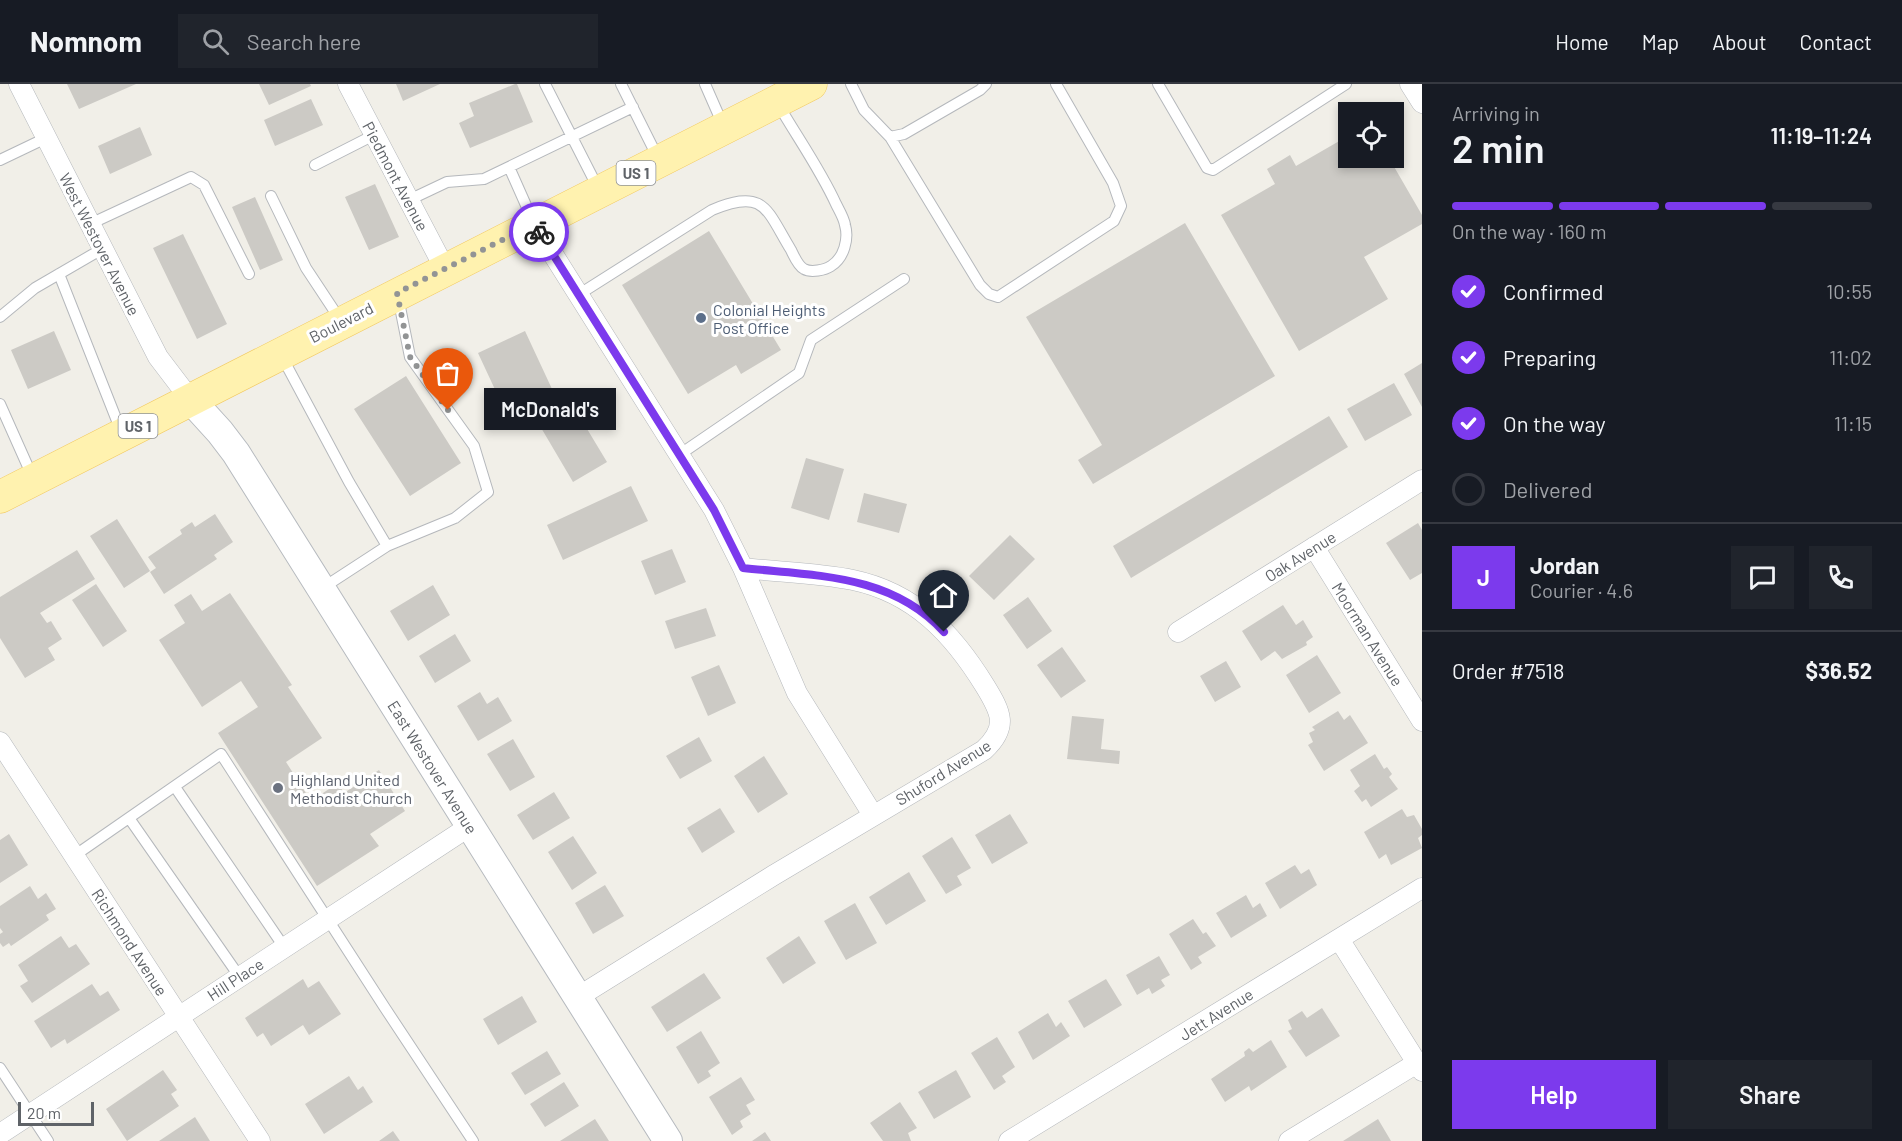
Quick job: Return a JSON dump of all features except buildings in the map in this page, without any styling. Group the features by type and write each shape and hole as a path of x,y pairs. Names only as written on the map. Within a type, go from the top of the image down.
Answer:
{"main road":[{"name":"Boulevard","path":"0,497 811,84"},
{"name":"East Westover Avenue","path":"190,399 236,453 668,1141"}],"street":[{"name":"West Westover Avenue","path":"19,84 158,357 190,399"},
{"name":"Piedmont Avenue","path":"348,84 445,269"},
{"path":"1410,84 1422,103"},
{"path":"534,224 714,510 743,568 797,693 873,815"},
{"name":"Oak Avenue","path":"1178,632 1422,480"},
{"name":"Moorman Avenue","path":"1314,548 1422,721"},
{"name":"Shuford Avenue","path":"578,998 873,815 984,750 995,740 1000,725 998,707 956,644 933,620 912,603 886,591 852,580 743,568"},
{"name":"Richmond Avenue","path":"0,742 260,1141"},
{"name":"Hill Place","path":"0,1134 470,826"},
{"name":"Jett Avenue","path":"1009,1141 1422,888"},
{"path":"1290,1141 1419,1067 1339,939"}],"lane":[{"path":"545,84 599,191"},
{"path":"621,84 659,161"},
{"path":"705,84 724,128"},
{"path":"851,84 864,110 890,137 980,285 989,294 998,297 1114,222 1121,206 1113,183 1056,84"},
{"path":"890,137 904,134 980,90 986,84"},
{"path":"1158,84 1207,168 1213,170 1342,85"},
{"path":"578,295 712,210 733,201 750,200 760,205 772,217 804,269 813,271 830,267 841,256 846,241 845,225 830,191 776,102"},
{"path":"409,200 447,182 484,179 633,107"},
{"path":"315,165 374,135"},
{"path":"0,160 46,138"},
{"path":"509,167 534,224"},
{"path":"90,224 191,177 204,185 249,274"},
{"path":"271,196 306,268 341,322"},
{"path":"0,317 34,288 102,249"},
{"path":"59,274 122,434"},
{"path":"679,455 799,374 811,340 904,279"},
{"path":"321,589 387,546 454,518 488,492 474,446 410,357 397,293"},
{"path":"279,353 349,482 387,546"},
{"path":"0,404 33,480"},
{"path":"74,856 221,754 384,1008 473,1141"},
{"path":"175,787 284,947"},
{"path":"129,818 239,976"},
{"path":"0,1068 48,1141"}],"way so far":[{"path":"448,410 410,357 397,293 534,224 539,232"}],"place":[{"name":"Colonial Heights Post Office","path":"701,318"},
{"name":"McDonald's","path":"448,410"},
{"name":"Highland United Methodist Church","path":"278,788"}],"route":[{"path":"539,232 714,510 743,568 852,580 886,591 912,603 944,632"}]}
